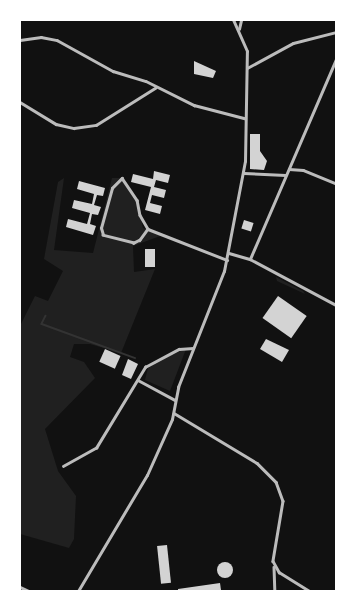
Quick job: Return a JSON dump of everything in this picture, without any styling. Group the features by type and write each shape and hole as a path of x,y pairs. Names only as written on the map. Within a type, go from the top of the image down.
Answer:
{"street":[{"path":"78,591 136,499 174,413 175,400 229,253 244,173 244,118 247,68 247,51 239,29 233,20"},
{"path":"239,29 241,20"},
{"path":"247,68 287,45 336,32"},
{"path":"20,40 41,37 57,40 113,71 194,105 244,118"},
{"path":"250,259 336,60"},
{"path":"20,102 56,124 74,128 96,125 154,88"},
{"path":"289,169 304,170 336,182"},
{"path":"244,173 285,175"},
{"path":"148,229 134,243 103,235 101,228 112,188 122,178 137,200 140,216 148,229 227,260"},
{"path":"229,253 250,259 336,304"},
{"path":"63,466 96,448 138,380 152,362 178,349 193,348"},
{"path":"138,380 175,400"},
{"path":"174,413 257,464 276,482 283,501 272,558 275,591"},
{"path":"274,567 310,591"},
{"path":"20,588 29,591"}],"shaded area":[{"path":"64,178 54,250 93,253 112,178 122,178 137,200 143,228 163,235 133,246 134,272 155,269 121,353 90,344 74,344 70,357 84,362 95,378 45,429 58,471 76,496 74,539 69,548 20,534 20,326 35,296 48,301 63,271 44,259 58,182"},
{"path":"276,277 303,291 305,294 277,281"},
{"path":"186,349 170,391 145,380 148,368 156,361"}],"building":[{"path":"194,61 216,71 213,78 194,74"},
{"path":"250,134 260,134 260,151 267,161 264,170 250,169"},
{"path":"154,171 170,175 168,183 156,180 154,187 166,190 164,198 152,195 150,203 162,206 160,214 145,210 151,187 131,182 133,174 153,179"},
{"path":"79,181 105,188 103,196 97,195 94,205 101,207 98,215 92,214 90,224 96,226 93,235 66,227 68,219 87,224 90,213 72,208 74,200 92,204 94,194 77,189"},
{"path":"244,220 254,223 251,232 241,229"},
{"path":"145,249 155,249 155,267 145,267"},
{"path":"278,296 307,316 291,338 263,318"},
{"path":"266,339 289,350 282,362 260,349"},
{"path":"105,349 121,356 115,369 99,362"},
{"path":"128,359 138,364 131,379 122,375"},
{"path":"167,545 171,583 161,584 157,546"},
{"path":"225,562 231,564 233,570 231,576 225,578 219,576 217,570 219,564"},
{"path":"220,583 221,590 178,591 178,589"}],"waterway":[{"path":"46,316 42,324 135,358"}]}
